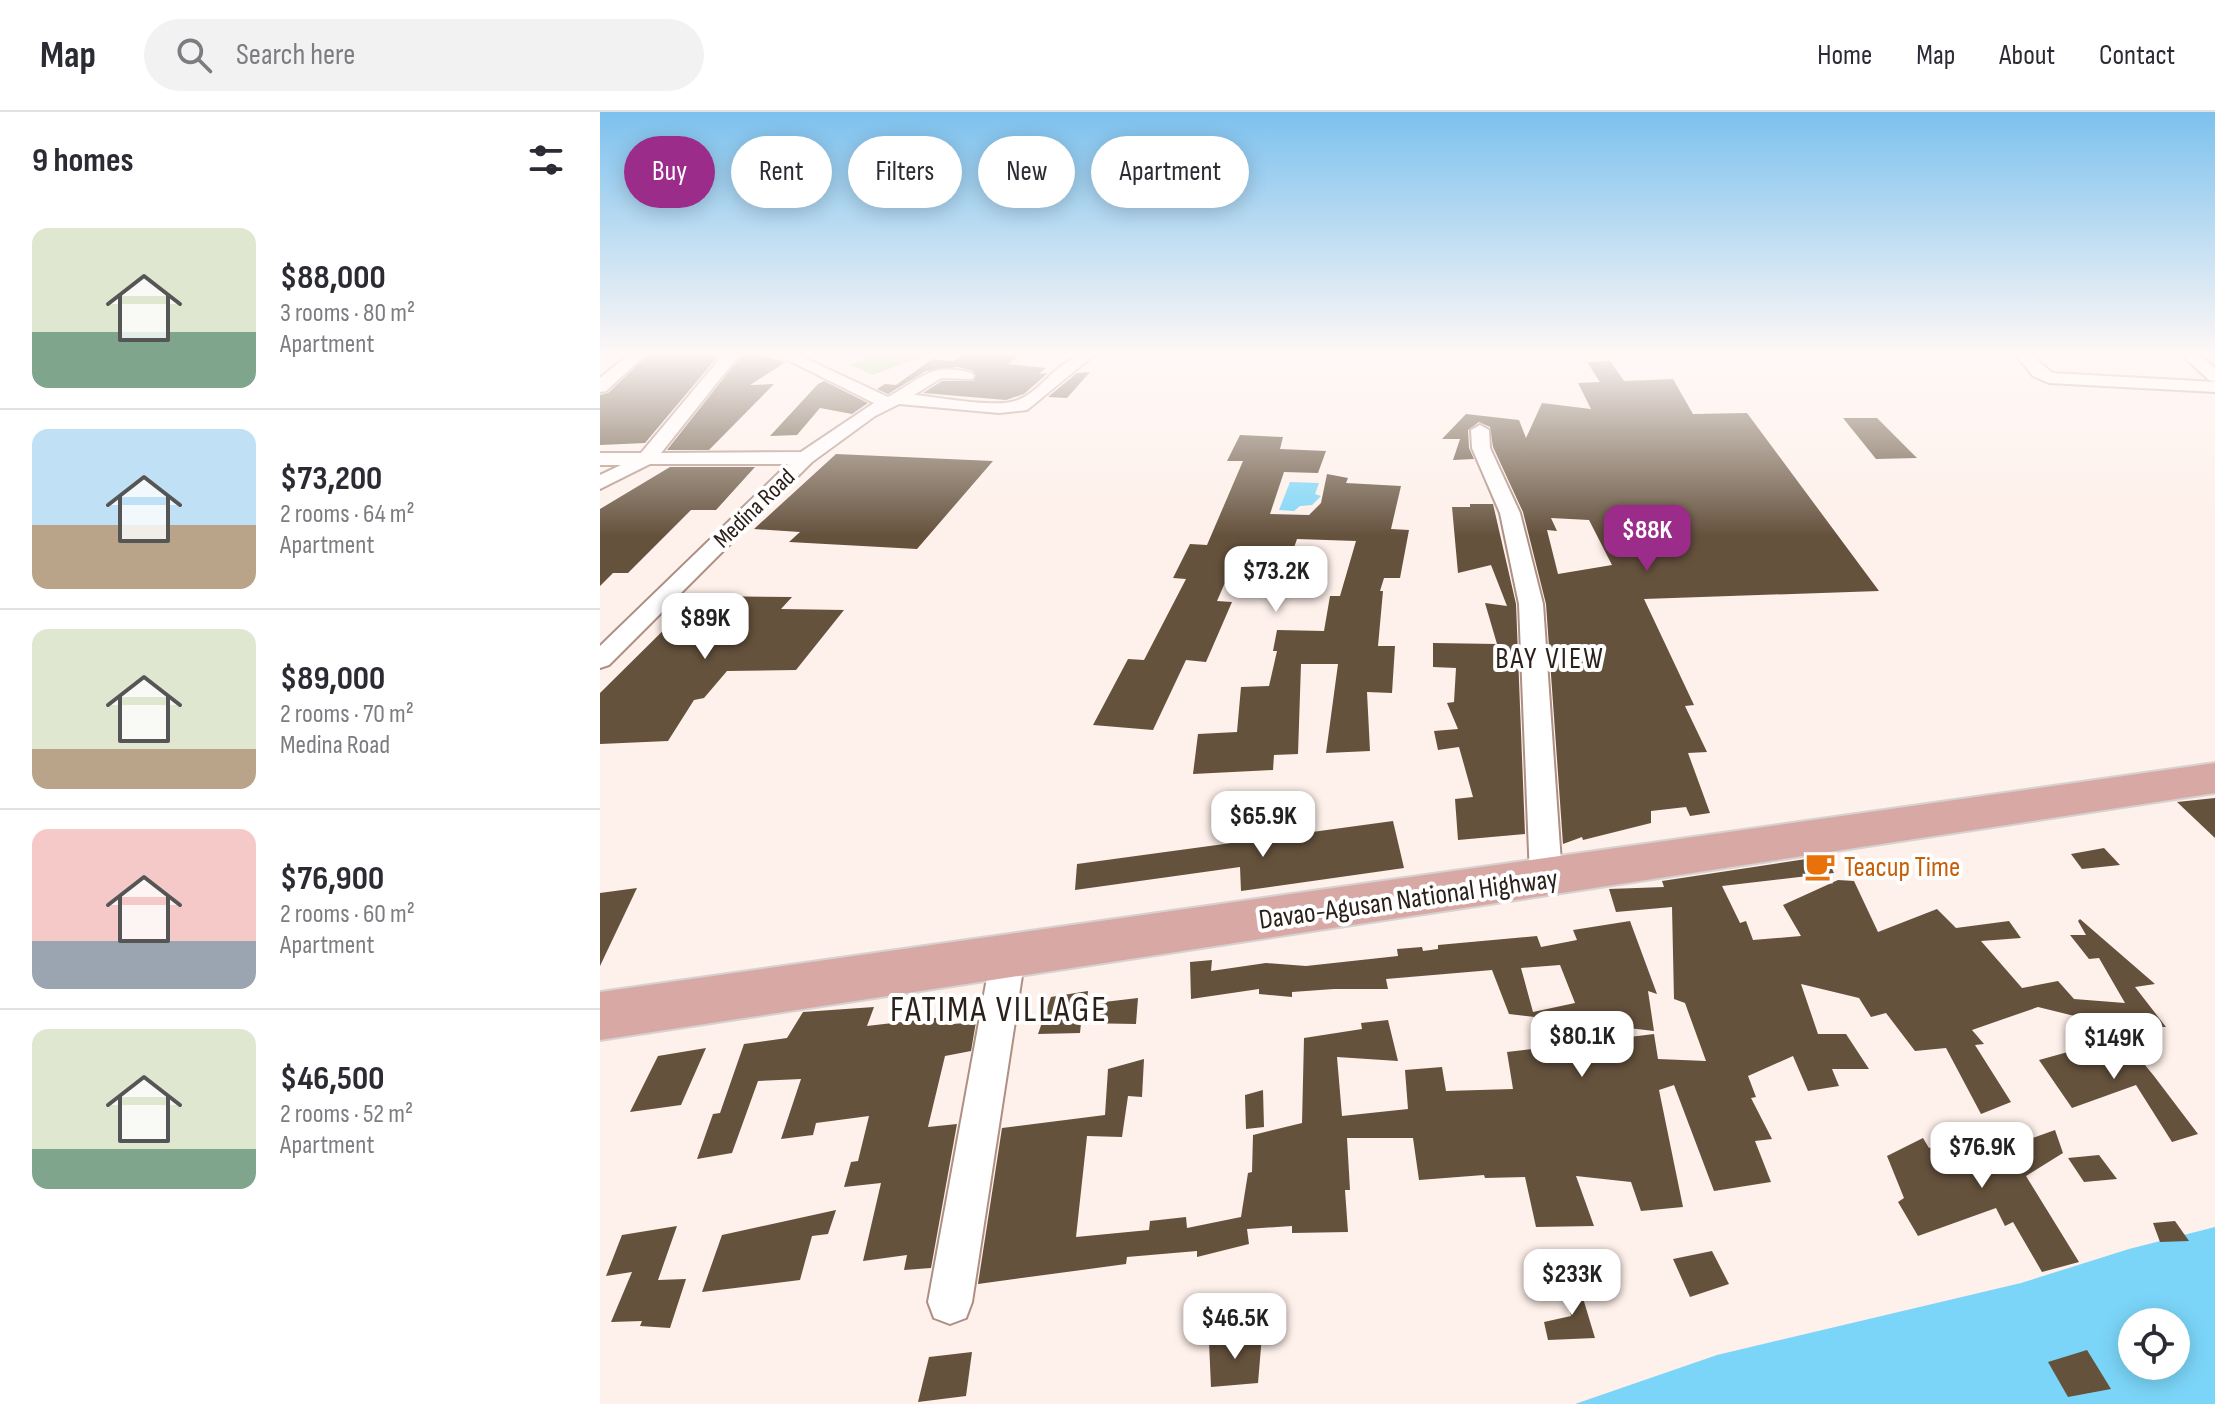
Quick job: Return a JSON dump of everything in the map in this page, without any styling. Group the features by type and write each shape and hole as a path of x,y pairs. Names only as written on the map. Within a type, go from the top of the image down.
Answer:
{"main road":[{"name":"Davao-Agusan National Highway","path":"600,1016 2215,778"}],"street":[{"path":"600,483 646,459 682,415"},
{"name":"Medina Road","path":"600,660 805,458 865,415"},
{"path":"1480,430 1481,448 1510,513 1531,604 1546,877"},
{"path":"600,459 805,458"},
{"path":"950,1302 1008,956"}],"water":[{"path":"1290,482 1319,483 1315,494 1321,496 1312,505 1300,506 1294,511 1279,510"},
{"path":"2215,1227 2215,1404 1575,1404 1717,1355 2021,1283 2129,1249"}],"building":[{"path":"600,415 668,415 645,443 600,445"},
{"path":"694,415 743,415 709,450 667,450"},
{"path":"789,415 814,415 797,435 770,436"},
{"path":"1465,415 1519,420 1526,438 1536,415 1749,415 1879,591 1644,599 1694,705 1685,706 1707,752 1688,753 1710,813 1690,816 1686,807 1651,811 1651,823 1563,844 1546,604 1523,512 1493,447 1490,427 1479,422 1468,430 1469,448 1474,459 1453,460 1460,439 1442,439","holes":["1551,518 1589,520 1612,565 1558,574 1547,530 1557,531"]},
{"path":"1843,418 1877,418 1917,458 1876,459"},
{"path":"1240,435 1283,437 1280,449 1326,451 1318,473 1284,472 1270,514 1309,515 1321,503 1327,474 1348,478 1346,483 1401,486 1391,529 1409,530 1400,578 1384,578 1380,591 1383,591 1378,646 1395,646 1392,693 1367,692 1370,751 1326,753 1338,664 1301,664 1298,754 1274,755 1273,770 1193,774 1198,734 1237,732 1241,687 1269,686 1277,651 1273,651 1277,630 1324,631 1330,596 1340,596 1356,541 1297,539 1288,565 1234,562 1217,601 1232,602 1206,662 1186,660 1153,730 1093,725 1128,659 1144,660 1186,579 1173,578 1190,544 1207,545 1243,461 1227,461"},
{"path":"836,454 993,461 917,549 789,542 800,532 754,529"},
{"path":"670,467 755,467 716,510 691,510 628,573 613,573 600,586 600,509"},
{"path":"1470,504 1493,504 1516,604 1525,834 1458,840 1455,799 1473,797 1459,747 1438,750 1434,731 1458,729 1447,703 1454,702 1456,668 1433,667 1433,643 1497,644 1485,603 1507,606 1491,565 1458,573 1452,507 1470,507"},
{"path":"698,596 792,597 781,609 844,610 796,670 727,671 704,698 694,700 668,741 600,744 600,693"},
{"path":"2215,798 2215,838 2177,802"},
{"path":"1393,821 1404,868 1241,891 1240,867 1075,890 1077,864"},
{"path":"2104,848 2120,865 2082,869 2071,854"},
{"path":"1826,856 1834,873 1722,886 1740,923 1746,921 1753,940 1801,936 1783,905 1838,880 1854,881 1878,932 1937,909 1956,928 2009,921 2021,938 1981,941 2022,988 2058,981 2074,999 2125,1003 2099,958 2089,959 2070,935 2086,935 2078,921 2080,919 2155,984 2135,987 2166,1027 2115,1026 2038,1007 1972,1030 1984,1044 1975,1045 2011,1102 1981,1114 1946,1048 1915,1051 1886,1013 1871,1017 1859,998 1801,984 1818,1034 1846,1034 1869,1069 1832,1069 1839,1086 1808,1091 1793,1056 1748,1076 1756,1097 1751,1098 1772,1139 1755,1141 1771,1182 1714,1191 1674,1085 1659,1090 1683,1207 1641,1211 1631,1182 1576,1176 1594,1226 1536,1227 1525,1177 1485,1178 1484,1175 1419,1180 1413,1138 1347,1138 1350,1190 1345,1190 1348,1232 1292,1233 1292,1226 1247,1229 1249,1244 1197,1257 1197,1251 1127,1257 1126,1264 978,1284 1002,1128 1105,1115 1108,1069 1144,1059 1142,1097 1128,1096 1122,1137 1087,1136 1076,1237 1149,1230 1150,1221 1186,1217 1187,1228 1241,1217 1248,1173 1252,1172 1253,1135 1302,1123 1304,1038 1362,1029 1361,1023 1388,1020 1398,1061 1337,1057 1342,1116 1408,1109 1405,1070 1442,1067 1446,1091 1513,1089 1507,1052 1654,1034 1658,1059 1706,1061 1685,1003 1674,999 1672,907 1616,912 1609,889 1664,887 1662,881"},
{"path":"637,888 600,966 600,893"},
{"path":"1630,921 1657,994 1648,991 1654,1031 1509,1014 1492,970 1386,979 1388,989 1292,992 1292,997 1259,994 1259,989 1191,999 1190,962 1212,960 1211,971 1266,963 1306,966 1398,956 1397,949 1422,947 1423,951 1438,949 1438,945 1537,936 1541,947 1577,940 1573,930","holes":["1560,965 1575,1003 1533,1012 1521,968"]},
{"path":"1088,991 1087,1004 1138,998 1136,1024 1081,1023 1080,1033 1038,1034 1051,997"},
{"path":"874,1007 867,1026 944,1017 942,1025 976,1022 971,1051 945,1056 928,1127 957,1124 931,1268 904,1270 907,1255 863,1261 881,1183 844,1187 851,1162 858,1161 869,1116 816,1123 813,1135 781,1139 801,1079 758,1081 732,1153 697,1159 713,1114 720,1113 744,1044 787,1038 803,1012"},
{"path":"2122,1037 2198,1134 2172,1142 2136,1085 2072,1108 2039,1060"},
{"path":"706,1048 681,1105 630,1112 658,1056"},
{"path":"1263,1090 1264,1127 1246,1129 1245,1095"},
{"path":"2055,1130 2063,1153 2026,1176 2079,1262 2042,1272 2013,1222 2005,1226 1996,1208 1918,1236 1898,1202 1904,1198 1887,1156 1923,1138 1929,1148 1984,1134 1989,1154"},
{"path":"2099,1155 2117,1179 2084,1182 2068,1158"},
{"path":"836,1210 828,1234 812,1236 800,1280 702,1292 722,1235"},
{"path":"2175,1221 2189,1241 2160,1242 2153,1223"},
{"path":"677,1226 658,1280 686,1279 670,1328 640,1326 642,1321 611,1322 632,1272 606,1276 622,1235"},
{"path":"1712,1251 1729,1284 1690,1297 1673,1259"},
{"path":"1576,1275 1595,1338 1548,1340 1544,1322 1571,1316 1564,1278"},
{"path":"1262,1335 1258,1383 1211,1387 1209,1342"},
{"path":"2087,1350 2111,1389 2068,1397 2048,1362"},
{"path":"972,1352 966,1396 918,1402 929,1357"}],"place":[{"name":"Teacup Time","path":"1820,866"}],"district":[{"name":"BAY VIEW","path":"1550,658"},
{"name":"FATIMA VILLAGE","path":"999,1008"}]}
